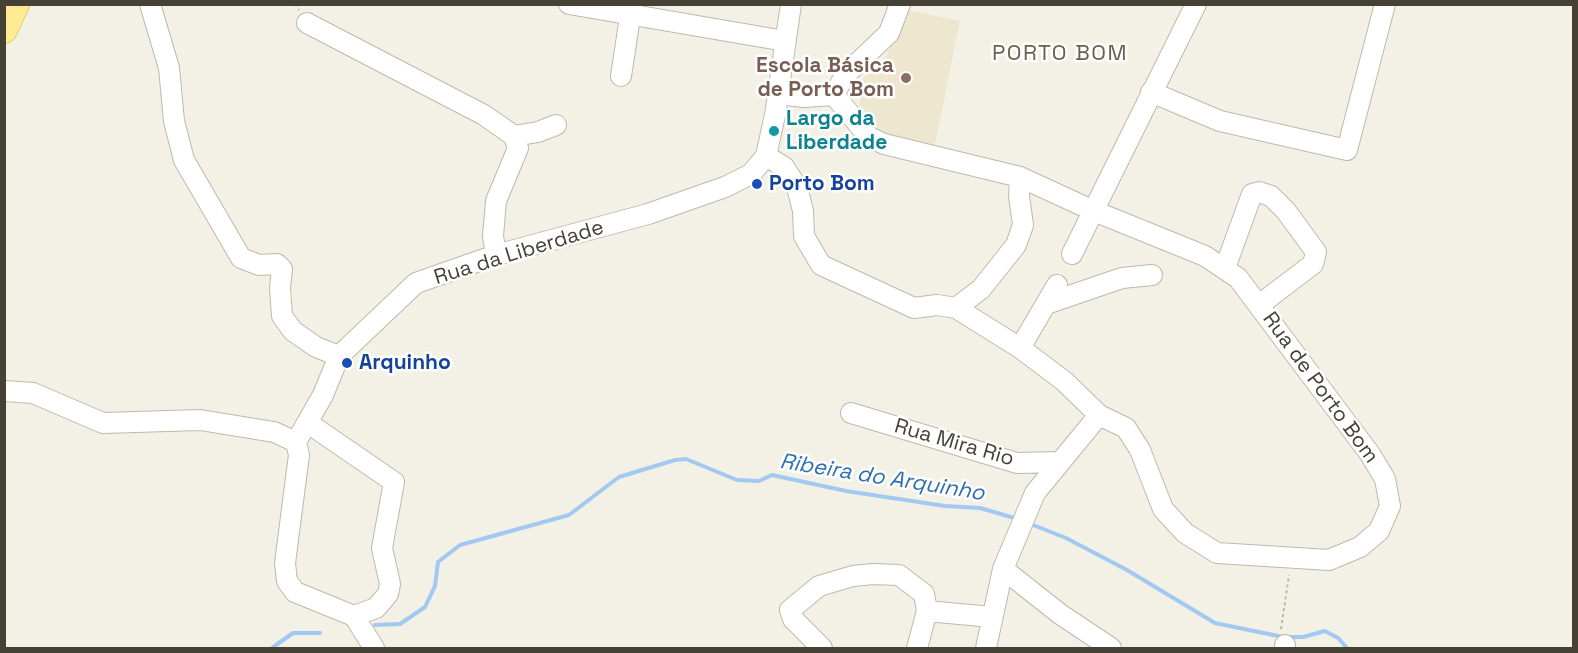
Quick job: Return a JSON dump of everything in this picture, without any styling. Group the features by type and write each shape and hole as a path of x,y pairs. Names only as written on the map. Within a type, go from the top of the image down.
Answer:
{"main road":[{"path":"4,30 16,4"}],"street":[{"path":"150,4 169,68 174,121 184,160 241,258 259,265 277,264 282,269 280,288 282,316 293,331 316,347 339,356"},
{"path":"569,4 631,10 785,41"},
{"path":"766,156 791,4"},
{"path":"778,94 804,97 834,95 844,75 889,33 900,4"},
{"path":"1072,255 1196,4"},
{"path":"1151,92 1220,121 1347,150 1385,4"},
{"path":"621,76 631,10"},
{"path":"307,23 484,115 514,136 518,148 496,201 493,236 496,255"},
{"name":"Rua de Porto Bom","path":"766,156 784,167 797,187 803,211 804,236 820,265 914,308 937,305 956,308 1020,348 1064,381 1099,415 1126,429 1140,450 1163,509 1185,533 1217,553 1329,560 1360,547 1379,531 1390,506 1385,479 1370,454 1243,283 1225,268 1205,256 1094,211 1020,177 884,144 869,137 834,95"},
{"path":"514,136 538,132 556,125"},
{"name":"Rua da Liberdade","path":"296,442 323,395 339,356 416,283 496,255 648,214 725,187 751,174 766,156"},
{"path":"956,308 981,289 1017,245 1023,225 1019,196 1020,177"},
{"path":"1225,268 1252,194 1259,192 1271,195 1287,211 1316,252 1313,264 1259,305"},
{"path":"1046,304 1122,278 1152,275"},
{"path":"1020,348 1057,285"},
{"path":"4,391 33,393 103,423 200,420 274,432 296,442 299,455 285,563 287,581 295,592 305,598 354,616 374,648"},
{"name":"Rua Mira Rio","path":"850,413 1017,463 1060,462"},
{"path":"986,648 1004,569 1035,493 1099,415"},
{"path":"308,423 393,482 382,548 390,584 388,594 376,608 354,616"},
{"path":"1004,569 1060,614 1111,648"},
{"path":"822,648 793,619 790,609 819,586 853,576 899,575 924,594 927,611 917,648"},
{"path":"927,611 992,617"}],"path":[{"path":"1283,641 1292,557"}],"shaded area":[{"name":"Escola Básica de Porto Bom","path":"907,10 960,21 934,149 877,132 865,118 860,105 860,84 873,63 883,64"}],"waterway":[{"name":"Ribeira do Arquinho","path":"375,625 400,624 425,607 435,586 438,562 460,545 569,515 619,477 675,460 686,459 737,480 759,481 772,475 846,491 945,506 980,508 1018,519"},
{"name":"Ribeira do Arquinho","path":"1028,523 1066,538 1127,570 1215,623 1283,637 1303,637 1325,631 1338,638 1347,648"},
{"name":"Ribeira do Arquinho","path":"272,648 293,633 320,633"}],"place":[{"name":"Escola Básica de Porto Bom","path":"906,78"},
{"name":"Largo da Liberdade","path":"774,131"},
{"name":"Porto Bom","path":"757,184"},
{"name":"Arquinho","path":"347,363"}],"district":[{"name":"PORTO BOM","path":"1060,54"}]}
